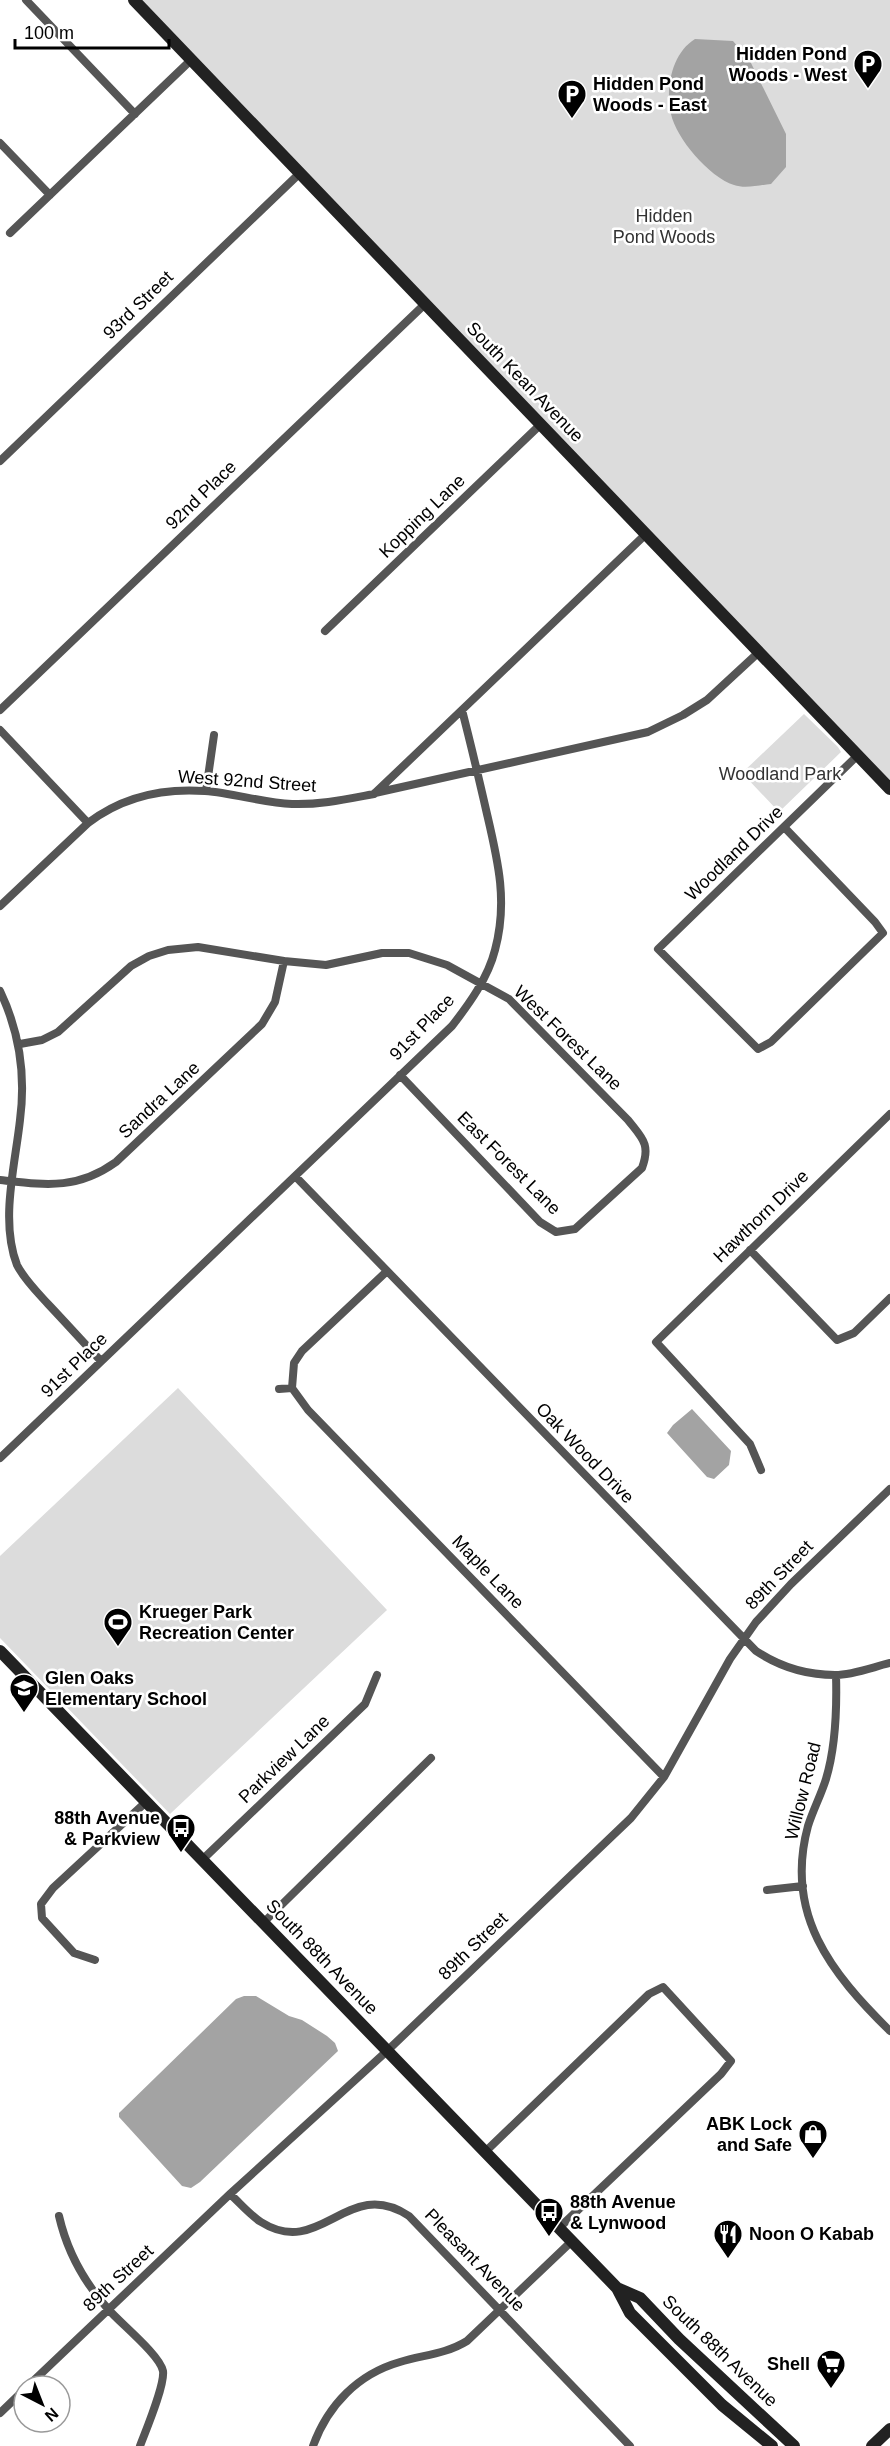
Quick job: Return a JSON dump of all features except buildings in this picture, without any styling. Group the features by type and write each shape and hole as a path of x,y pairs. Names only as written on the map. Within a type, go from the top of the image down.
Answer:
{"street":[{"path":"26,0 135,114"},
{"name":"South Kean Avenue","path":"134,0 890,789"},
{"path":"10,233 191,60"},
{"path":"0,143 50,195"},
{"name":"93rd Street","path":"0,461 300,173"},
{"name":"92nd Place","path":"0,710 425,304"},
{"name":"Kopping Lane","path":"325,631 541,424"},
{"path":"374,794 646,534"},
{"path":"462,710 478,771 648,732 683,716 707,700 759,652"},
{"path":"0,730 88,824"},
{"path":"206,791 214,735"},
{"name":"Woodland Drive","path":"784,828 882,933 771,1042 758,1049 658,949 858,755"},
{"name":"West 92nd Street","path":"0,906 88,824 102,813 137,797 165,791 206,791 289,804 313,805 478,771"},
{"name":"91st Place","path":"2,1453 452,1026 466,1008 495,953 499,934 501,875 478,771"},
{"name":"West Forest Lane","path":"20,1044 42,1040 58,1032 111,982 149,956 175,949 198,947 284,961 326,965 382,953 409,953 447,965 509,999 628,1120"},
{"name":"Sandra Lane","path":"0,1180 66,1184 93,1176 116,1162 262,1024 275,1002 284,961"},
{"path":"0,991 12,1017 20,1044 22,1080 21,1120 10,1181 7,1222 10,1244 17,1265 30,1283 101,1361"},
{"name":"East Forest Lane","path":"400,1075 540,1222 556,1232 575,1229 642,1168 647,1155 645,1142 628,1120"},
{"name":"Hawthorn Drive","path":"761,1470 750,1444 656,1342 890,1114"},
{"name":"Oak Wood Drive","path":"295,1176 756,1651 785,1667 836,1675 890,1663"},
{"path":"750,1250 837,1340 854,1333 890,1299"},
{"path":"279,1389 292,1388 294,1363 302,1351 386,1272"},
{"name":"Maple Lane","path":"292,1388 308,1410 664,1777"},
{"name":"89th Street","path":"40,2374 387,2051 632,1818 664,1777 742,1639 780,1594 890,1489"},
{"name":"South 88th Avenue","path":"0,1651 572,2241 617,2289 630,2313 722,2405 771,2446"},
{"name":"Parkview Lane","path":"202,1860 366,1704 377,1675"},
{"name":"Willow Road","path":"836,1675 837,1698 832,1750 826,1779 808,1828 803,1886 810,1922 825,1956 840,1977 890,2031"},
{"path":"263,1923 431,1758"},
{"path":"96,1960 74,1953 46,1924 40,1911 41,1904 53,1888 146,1802"},
{"path":"767,1890 803,1886"},
{"path":"485,2152 649,1994 663,1987 731,2061 712,2082 559,2228"},
{"name":"Pleasant Avenue","path":"231,2194 263,2223 290,2232 318,2228 350,2210 375,2203 399,2210 409,2216 630,2446"},
{"path":"59,2216 64,2237 78,2268 108,2309 158,2360 163,2371 162,2383 140,2446"},
{"path":"313,2446 334,2404 361,2381 400,2362 456,2348 476,2334 572,2241"},
{"name":"South 88th Avenue","path":"617,2289 640,2298 688,2347 794,2446"},
{"path":"0,2413 12,2402"},
{"path":"873,2446 890,2429"}],"green space":[{"name":"Hidden Pond Woods","path":"132,0 890,0 890,787"},
{"name":"Woodland Park","path":"804,714 841,752 779,812 742,773"},
{"path":"178,1388 387,1610 170,1814 0,1638 0,1556"}],"shaded area":[{"path":"695,39 733,41 750,61 786,134 786,167 771,184 743,187 724,181 695,156 679,134 669,104 670,83 672,72 681,53"},
{"path":"692,1409 731,1451 729,1465 714,1479 707,1477 667,1433"},
{"path":"256,1996 289,2016 302,2020 327,2036 335,2043 338,2051 200,2182 191,2188 182,2186 119,2117 119,2113 236,1999"}],"place":[{"name":"Hidden Pond Woods - West","path":"868,90"},
{"name":"Hidden Pond Woods - East","path":"572,120"},
{"name":"Krueger Park Recreation Center","path":"118,1648"},
{"name":"Glen Oaks Elementary School","path":"24,1714"},
{"name":"88th Avenue & Parkview","path":"181,1854"},
{"name":"ABK Lock and Safe","path":"813,2160"},
{"name":"88th Avenue & Lynwood","path":"549,2238"},
{"name":"Noon O Kabab","path":"728,2260"},
{"name":"Shell","path":"831,2390"}]}
